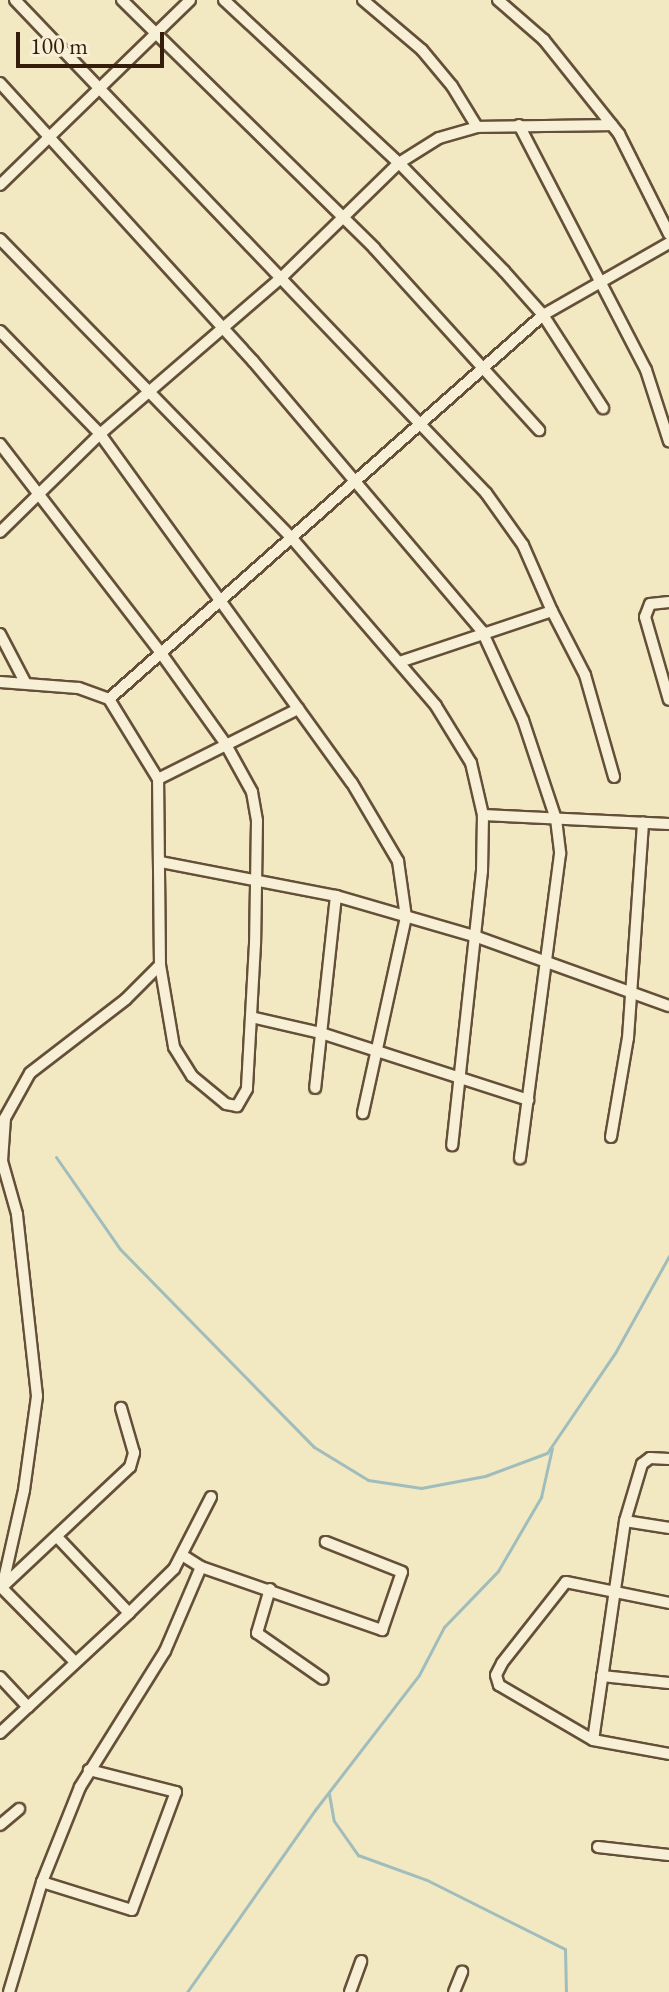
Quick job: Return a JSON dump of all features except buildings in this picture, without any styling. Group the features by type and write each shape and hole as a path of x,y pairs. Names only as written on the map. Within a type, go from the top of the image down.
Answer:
{"street":[{"path":"15,0 97,91 282,277 417,425 486,493 523,545 585,675 614,777"},
{"path":"122,0 342,218 539,430"},
{"path":"0,185 190,0"},
{"path":"224,0 399,163 543,315 603,408"},
{"path":"363,0 422,50 452,86 477,127"},
{"path":"498,0 544,40 612,125 669,234"},
{"path":"0,83 354,478 482,631 523,720 556,819 560,854 543,960 520,1158"},
{"path":"519,125 646,370 669,441"},
{"path":"0,532 100,434 282,277 399,163 439,138 477,127 612,125"},
{"path":"0,239 290,536 400,662 455,734 478,785 483,815 477,937 452,1145"},
{"path":"109,699 163,656 354,478 543,315 604,284 669,243"},
{"path":"0,331 100,434 298,709 392,851 404,879 406,917 363,1113"},
{"path":"0,444 163,656 225,743 255,807 257,878 246,1098 231,1105 179,1060 160,965 158,779 109,699 78,688 0,682"},
{"path":"669,602 650,604 645,617 669,700"},
{"path":"400,662 482,631 552,611"},
{"path":"0,634 25,682"},
{"path":"158,779 298,709"},
{"path":"483,815 669,824"},
{"path":"611,1137 622,1082 643,823"},
{"path":"161,862 257,878 336,896 477,937 631,989 669,1006"},
{"path":"315,1088 336,896"},
{"path":"1,1589 37,1396 17,1214 2,1161 5,1118 30,1073 126,999 160,965"},
{"path":"251,1017 321,1033 528,1100"},
{"path":"1,1589 59,1539 134,1460 121,1408"},
{"path":"593,1740 625,1521 642,1464 650,1458 669,1459"},
{"path":"0,1733 164,1582 182,1555 211,1497"},
{"path":"625,1521 669,1528"},
{"path":"59,1539 129,1613"},
{"path":"182,1555 201,1567 382,1630 402,1572 326,1542"},
{"path":"9,1992 42,1882 89,1770 165,1651 201,1567"},
{"path":"669,1603 614,1594 573,1581 561,1585 496,1675 499,1685 514,1696 593,1740 669,1754"},
{"path":"1,1589 75,1662"},
{"path":"270,1589 259,1635 323,1679"},
{"path":"602,1676 669,1683"},
{"path":"0,1677 28,1707"},
{"path":"42,1882 132,1910 176,1792 89,1770"},
{"path":"0,1825 19,1809"},
{"path":"598,1847 669,1855"},
{"path":"350,1992 361,1961"},
{"path":"454,1992 462,1972"}],"waterway":[{"path":"56,1157 120,1249 314,1447 368,1480 421,1488 485,1476 547,1453 615,1353 669,1256"},
{"path":"187,1992 315,1810 419,1675 444,1627 498,1571 541,1497 552,1448"},
{"path":"329,1794 334,1821 358,1855 427,1880 565,1949 566,1992"}]}
